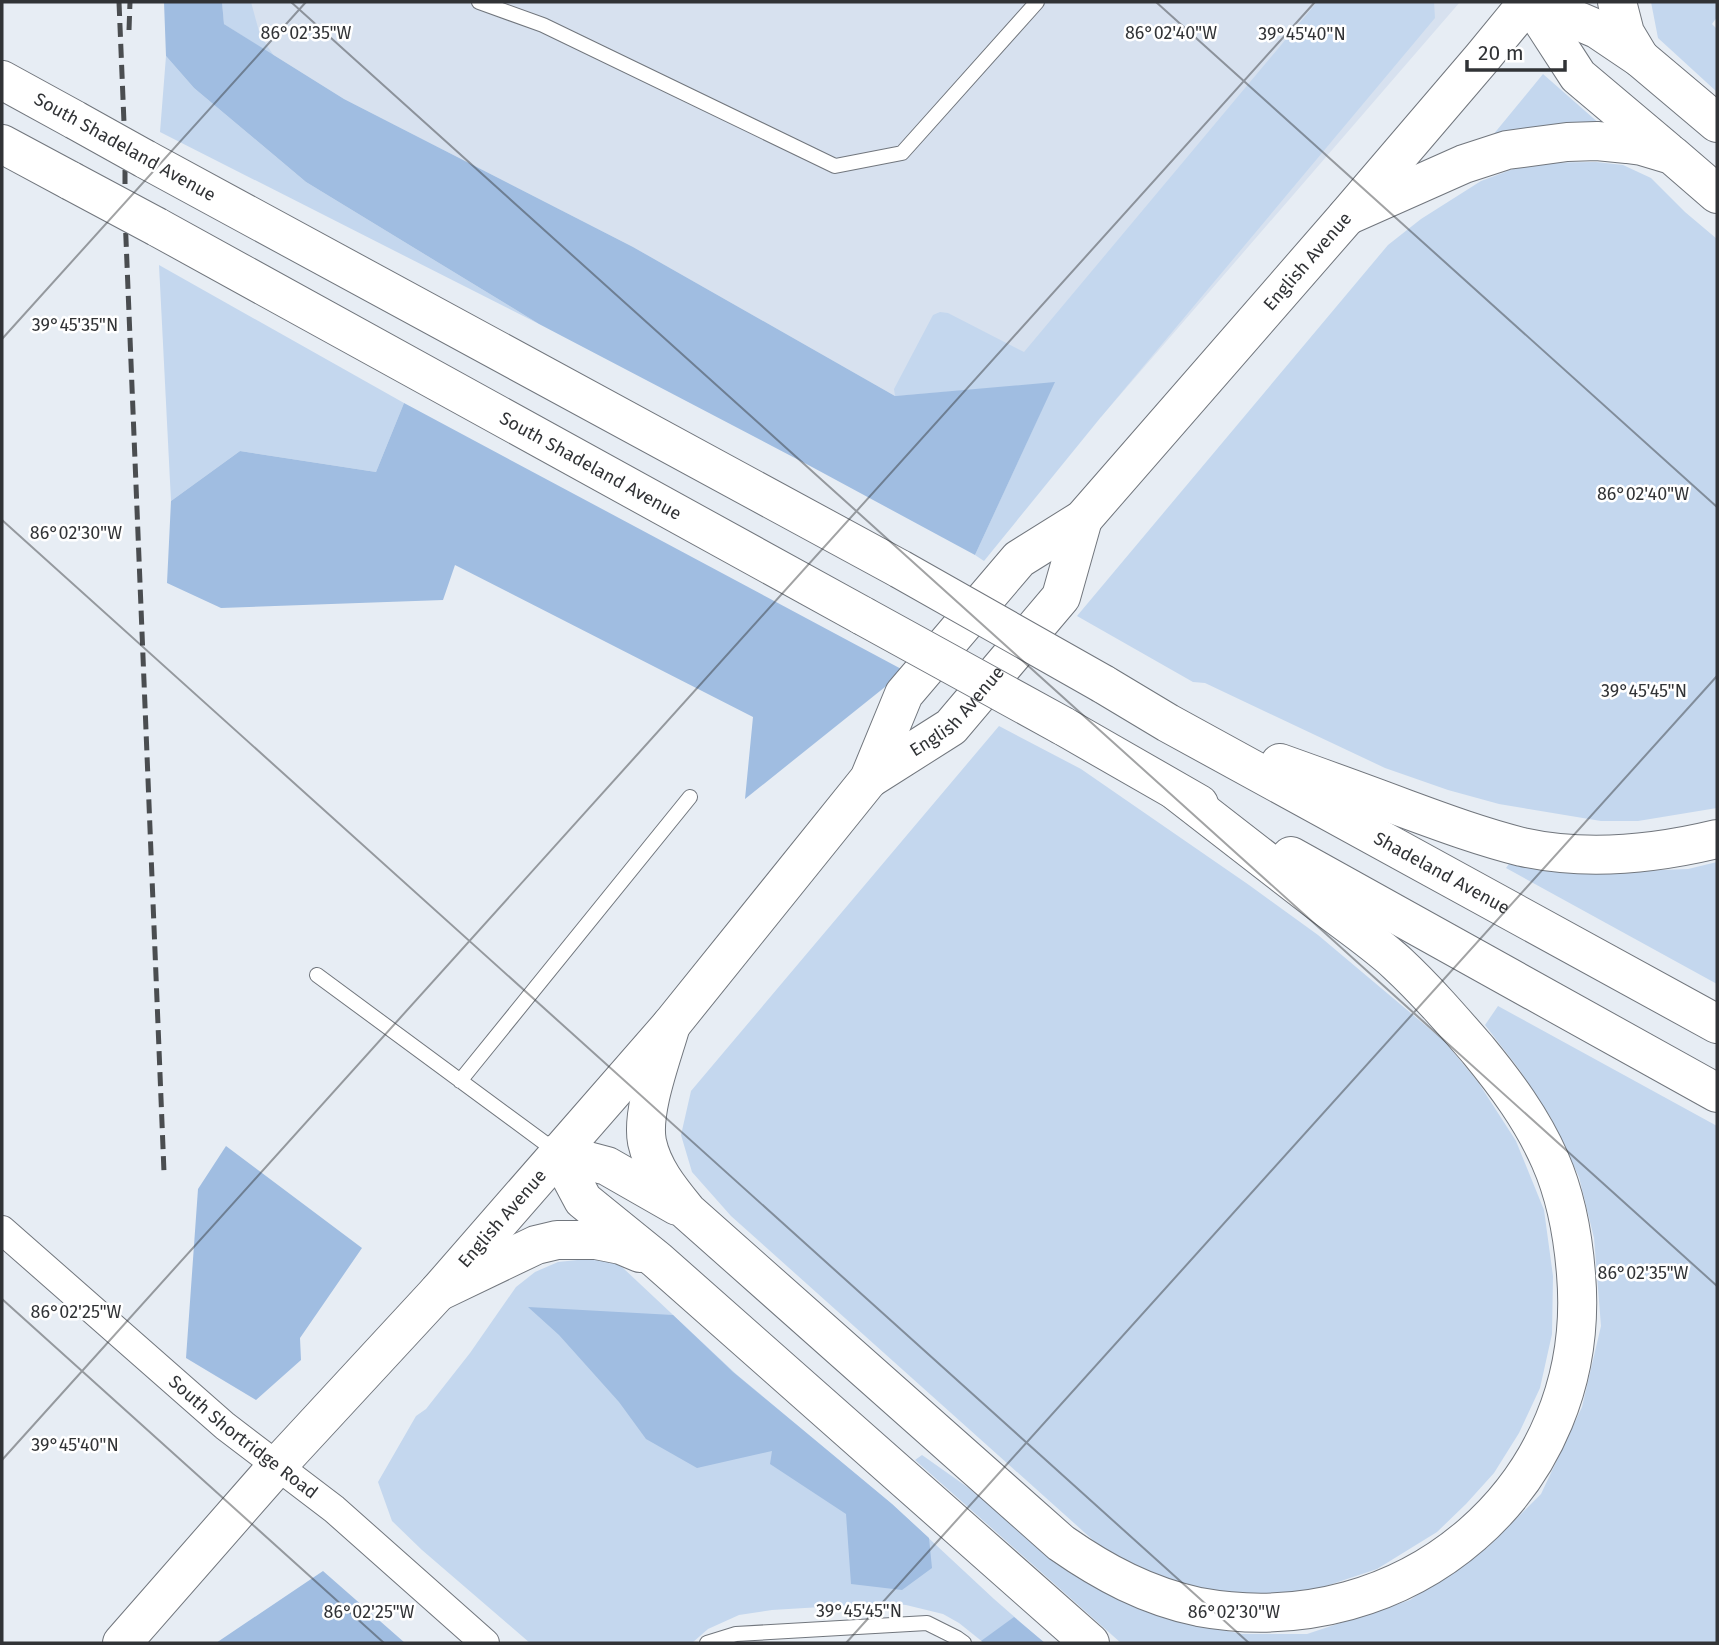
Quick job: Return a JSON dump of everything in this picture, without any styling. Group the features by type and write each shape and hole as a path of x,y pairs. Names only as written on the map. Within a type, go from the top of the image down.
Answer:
{"main road":[{"path":"1531,2 1597,29 1640,58 1717,123"},
{"path":"1531,2 1578,76 1717,194"},
{"name":"English Avenue","path":"122,1643 277,1466 438,1292 671,1025 869,779 904,694 1019,559 1083,519 1531,2"},
{"path":"1617,2 1625,33 1640,58"},
{"name":"South Shadeland Avenue","path":"2,80 900,569 1168,723"},
{"path":"1347,216 1464,164 1507,150 1597,141 1642,146 1672,155"},
{"name":"South Shadeland Avenue","path":"2,144 1063,726 1177,792"},
{"name":"English Avenue","path":"869,779 951,727 1061,597 1083,519"},
{"path":"1168,723 1466,831 1524,847 1568,853 1633,853 1677,848 1717,838"},
{"name":"Shadeland Avenue","path":"1168,723 1717,1024"},
{"path":"1177,792 1717,1093"},
{"path":"671,1025 647,1114 647,1142 662,1179 688,1212 1050,1533 1087,1561 1127,1583 1168,1599 1213,1609 1258,1613 1311,1610 1391,1588 1421,1573 1476,1534 1514,1493 1546,1440 1564,1396 1574,1353 1578,1294 1574,1247 1566,1206 1549,1157 1526,1114 1500,1077 1453,1021 1393,960 1177,792"},
{"path":"558,1153 607,1166 688,1212"},
{"path":"558,1153 583,1200 657,1260 1090,1643"},
{"path":"438,1292 536,1245 557,1240 596,1240 621,1245 657,1260"}],"street":[{"name":"South Shortridge Road","path":"2,1230 225,1426 334,1509 485,1643"}],"lane":[{"path":"479,2 543,25 835,166 902,153 1037,2"},
{"path":"460,1081 690,797"},
{"path":"317,975 558,1153"},
{"path":"707,1643 736,1634 927,1623 964,1643"}],"shaded area":[{"path":"164,2 222,2 224,24 344,99 633,247 895,396 1055,382 975,555 539,324 306,182 194,88 166,56"},
{"path":"222,2 1460,2 1101,417 895,396 633,247 344,99 224,24"},
{"path":"222,2 251,2 260,35 274,56 224,24"},
{"path":"1317,2 1434,2 1435,18 984,561 975,555 1054,383 895,396 894,389 933,315 948,313 1024,352"},
{"path":"1651,2 1717,2 1717,17 1712,24 1717,29 1717,92 1658,38"},
{"path":"166,56 194,88 306,182 539,324 160,132"},
{"path":"1543,74 1601,125 1488,141"},
{"path":"1596,162 1623,165 1651,178 1717,239 1717,808 1638,821 1601,821 1499,804 1448,790 1385,768 1205,683 1193,682 1077,616 1388,245 1421,219 1481,181 1529,163"},
{"path":"159,265 404,403 376,472 240,451 171,501"},
{"path":"404,403 905,671 745,799 753,717 455,565 443,600 221,608 167,583 171,501 240,451 376,472"},
{"path":"999,726 1081,769 1318,935 1444,1041 1478,1082 1516,1141 1544,1210 1553,1276 1552,1334 1540,1388 1519,1433 1494,1473 1437,1532 1377,1569 1314,1590 1275,1595 1240,1595 1171,1584 1128,1564 1094,1541 731,1216 692,1172 681,1135 691,1091"},
{"path":"1514,857 1635,871 1688,869 1717,862 1717,984 1506,868"},
{"path":"1498,1006 1717,1126 1717,1643 1121,1643 915,1460 922,1455 1011,1518 1168,1619 1242,1634 1307,1634 1410,1600 1487,1548 1541,1494 1582,1407 1601,1326 1594,1238 1579,1177 1551,1118 1519,1069 1485,1025"},
{"path":"226,1146 362,1248 300,1338 301,1360 256,1400 186,1358 198,1189"},
{"path":"608,1260 622,1267 736,1374 892,1504 1044,1643 984,1643 943,1614 887,1603 772,1610 739,1615 708,1629 692,1643 530,1643 392,1521 378,1482 416,1416 426,1409 470,1353 516,1287 535,1272 558,1262"},
{"path":"528,1307 673,1315 733,1372 929,1538 932,1568 902,1590 851,1584 846,1514 770,1464 772,1451 697,1468 646,1439 619,1402 559,1335"},
{"path":"323,1571 405,1643 216,1643"},
{"path":"1014,1617 1045,1643 981,1641"}],"railway":[{"path":"119,2 125,215 164,1172"},
{"path":"129,30 130,2"}]}
